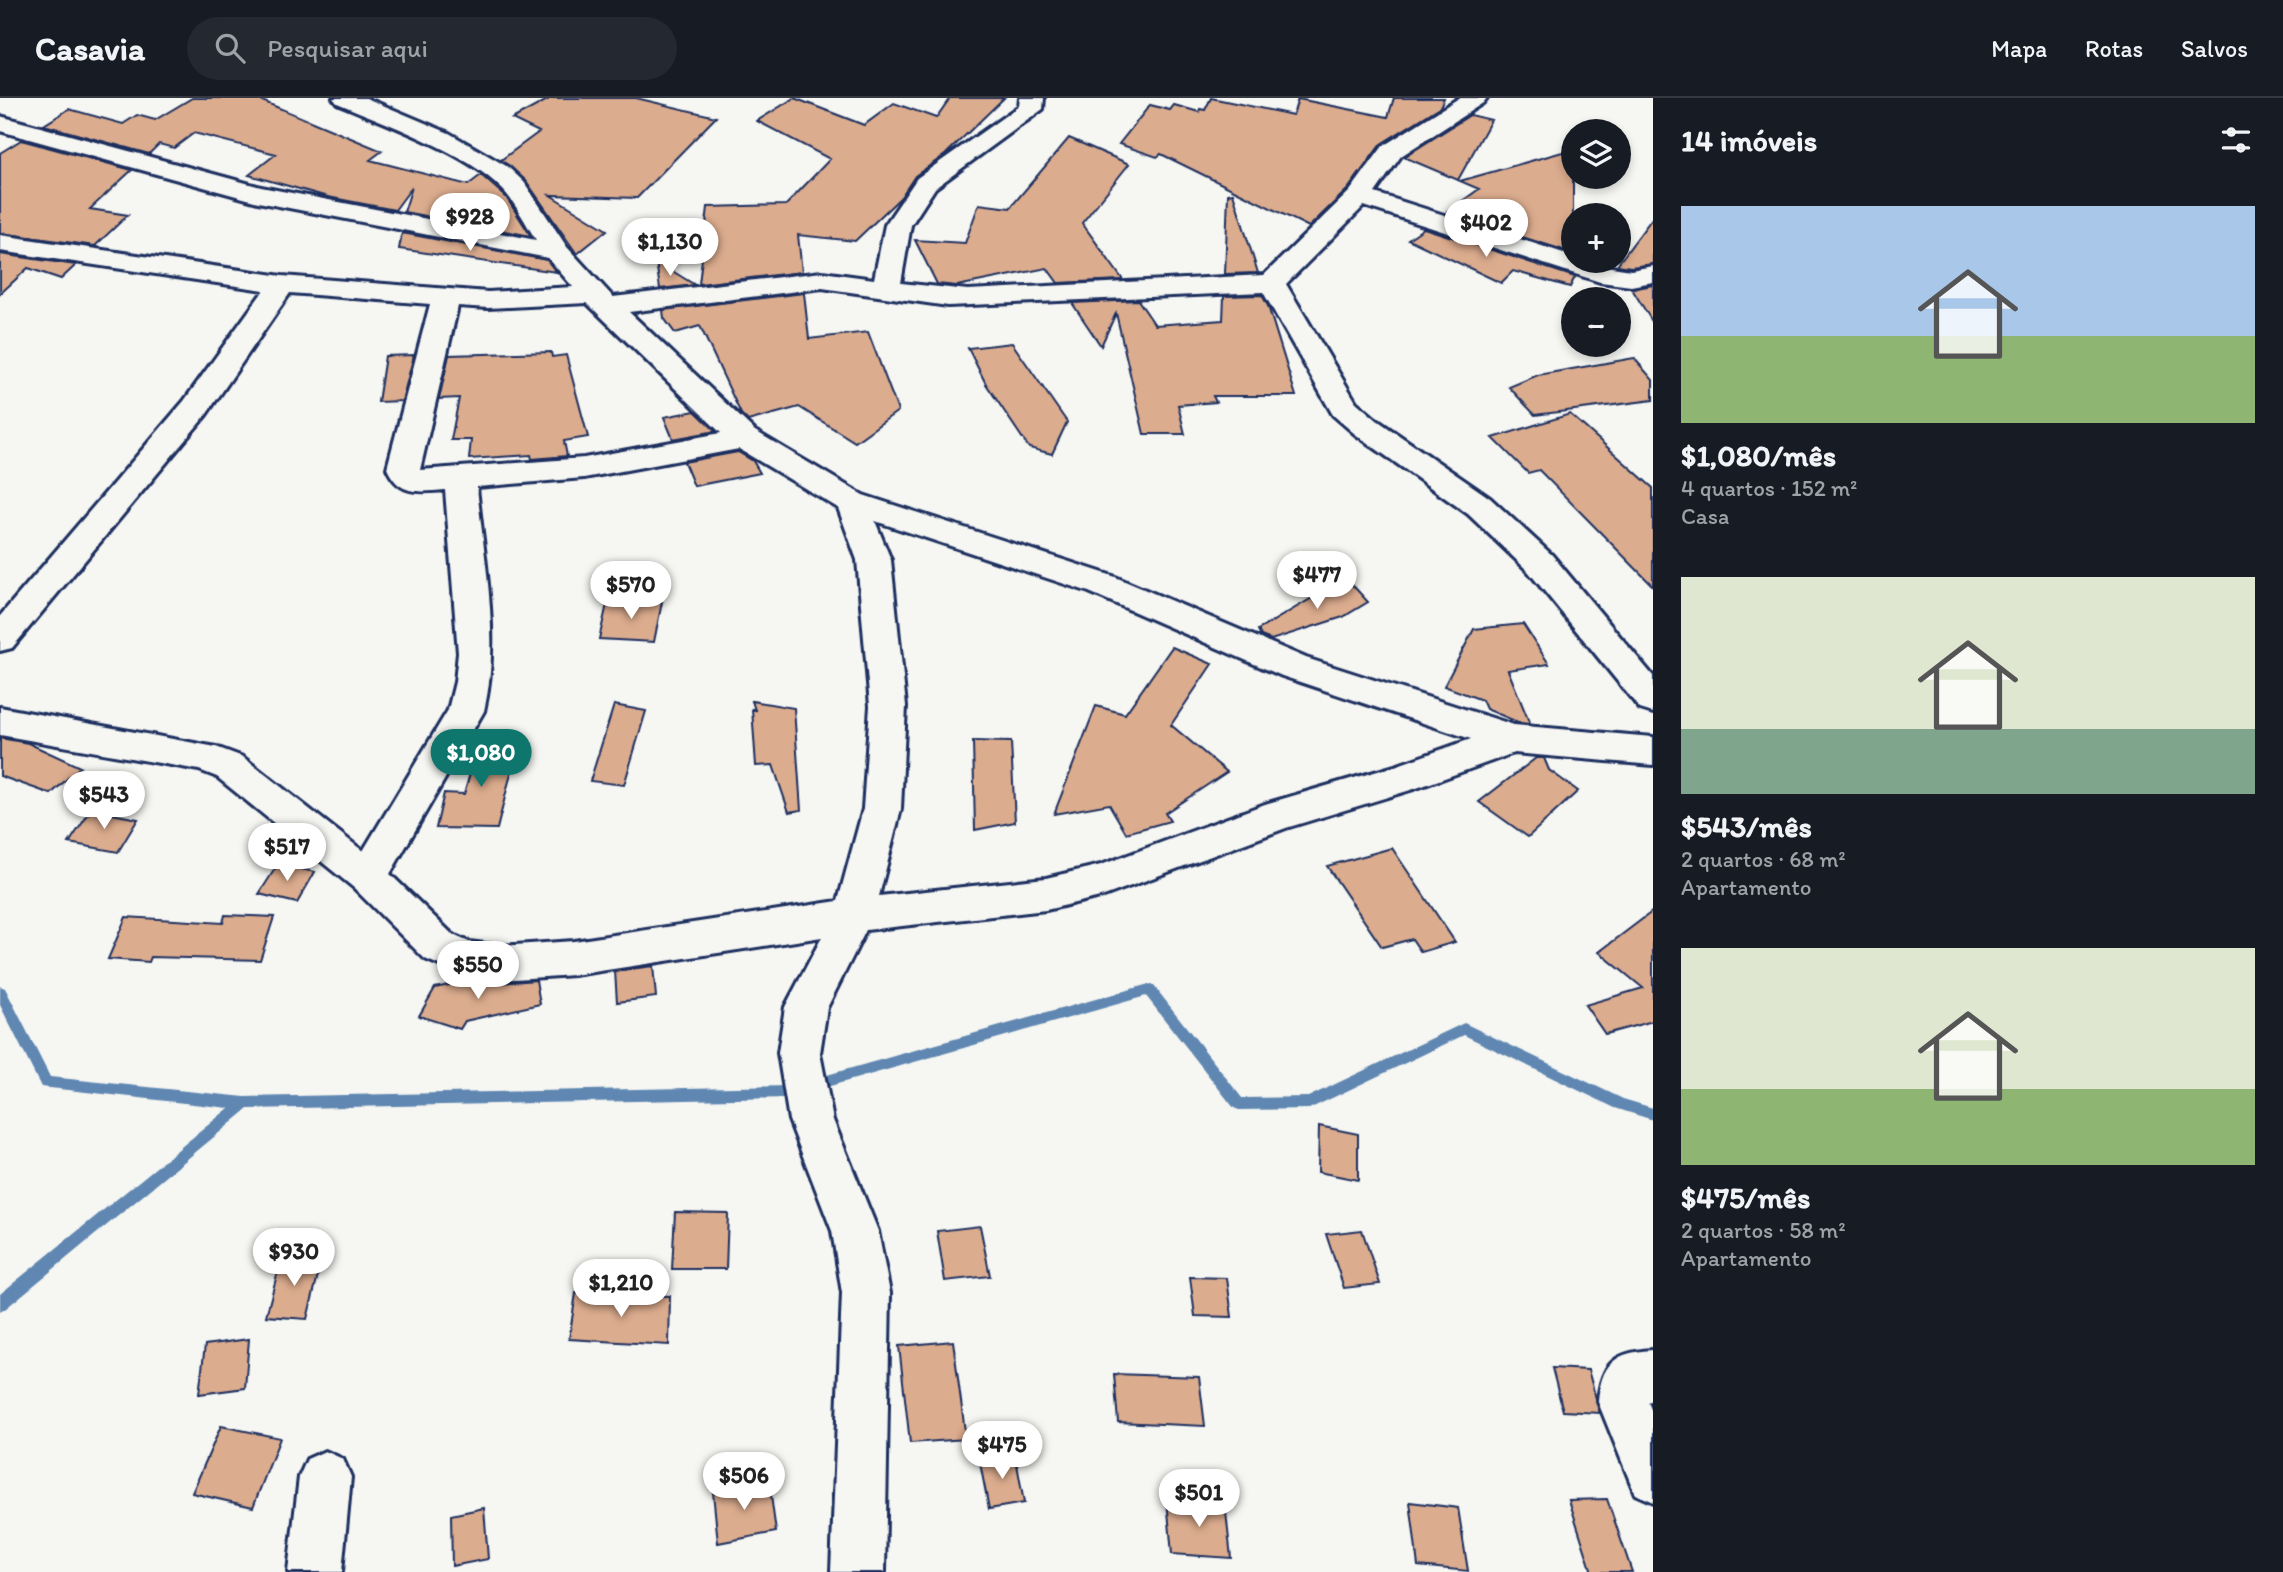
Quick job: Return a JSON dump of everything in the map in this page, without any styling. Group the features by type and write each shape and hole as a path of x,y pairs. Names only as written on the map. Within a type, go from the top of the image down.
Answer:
{"street":[{"path":"345,98 440,138 499,172 522,195 557,252 600,300 744,438 852,502 1101,584 1294,667 1513,739 1653,751"},
{"path":"886,288 898,225 926,183 1031,109 1032,98"},
{"path":"0,243 282,284 518,300 600,300 822,280 948,298 1272,283 1359,196 1392,152 1475,98"},
{"path":"0,123 258,194 557,252"},
{"path":"1359,196 1600,274 1631,278 1653,274"},
{"path":"1272,283 1344,408 1366,427 1479,506 1540,563 1653,700"},
{"path":"0,639 195,408 282,284"},
{"path":"446,297 403,468 407,477 419,482 584,468 744,438"},
{"path":"368,877 466,711 475,653 460,478"},
{"path":"852,502 874,560 888,706 882,809 854,915 806,1007 799,1053 811,1120 855,1231 866,1293 858,1572"},
{"path":"0,720 203,757 230,767 368,877 439,947 465,959 500,963 574,958 854,915 1046,894 1104,880 1279,815 1401,779 1513,739"},
{"path":"1653,1375 1632,1376 1624,1386 1623,1402 1653,1476"},
{"path":"316,1572 325,1477"}],"building":[{"path":"192,98 255,98 382,151 370,160 468,185 481,175 506,197 531,236 404,212 412,187 395,210 328,197 249,175 276,154 194,133 174,148 159,144 149,154 44,125 69,109 123,124 137,115 155,120"},
{"path":"551,98 636,98 716,117 637,198 550,195 607,230 577,254 526,181 501,160 539,132 512,119"},
{"path":"794,98 864,125 894,103 936,118 950,98 1004,98 945,155 915,176 901,197 855,241 798,235 802,272 699,284 708,207 786,205 830,159 757,121"},
{"path":"1211,98 1293,115 1298,99 1388,117 1394,98 1444,98 1440,107 1381,144 1348,189 1309,227 1161,154 1157,157 1119,144 1150,105 1170,110 1174,105 1199,112 1200,109 1205,110"},
{"path":"1470,115 1491,120 1458,180 1404,157"},
{"path":"1069,138 1129,164 1082,223 1123,280 1058,283 1047,268 957,286 937,284 915,240 965,243 979,204 1010,208"},
{"path":"21,140 132,170 90,209 128,215 95,246 0,233 0,153"},
{"path":"1561,152 1561,189 1573,189 1573,203 1561,203 1561,249 1446,213 1479,189 1460,181"},
{"path":"1233,193 1258,273 1225,274 1228,194"},
{"path":"1653,217 1653,264 1631,267 1631,246"},
{"path":"1424,228 1575,277 1570,287 1513,271 1501,283 1408,239"},
{"path":"402,233 547,260 556,272 399,249"},
{"path":"0,254 76,265 61,279 28,268 0,294"},
{"path":"656,261 695,285 660,289"},
{"path":"1653,285 1653,323 1632,289"},
{"path":"804,293 809,339 868,332 898,411 855,442 799,407 748,421 741,414 700,326 675,333 664,318 663,310"},
{"path":"1262,295 1268,306 1296,396 1213,396 1216,402 1178,405 1185,434 1144,434 1116,313 1101,346 1072,303 1138,300 1155,325 1223,320 1224,296"},
{"path":"1012,343 1067,422 1052,454 1029,448 986,384 968,348"},
{"path":"551,352 552,357 566,355 588,437 564,441 567,456 532,459 531,455 469,459 471,440 451,440 459,398 439,399 449,355"},
{"path":"414,355 402,401 378,402 385,356"},
{"path":"1634,358 1653,380 1653,400 1535,415 1509,387 1538,375"},
{"path":"695,411 716,431 673,439 664,417"},
{"path":"1570,414 1653,488 1653,586 1539,470 1528,473 1493,438"},
{"path":"738,452 753,461 760,473 694,486 684,462"},
{"path":"1346,578 1368,602 1343,617 1271,640 1261,636 1258,630"},
{"path":"608,600 662,602 654,642 599,639"},
{"path":"1523,624 1549,664 1508,670 1530,724 1520,723 1486,709 1482,700 1444,686 1474,629"},
{"path":"1172,647 1212,664 1171,725 1227,772 1165,813 1170,821 1126,833 1109,804 1054,814 1096,706 1125,714"},
{"path":"752,701 794,708 801,810 789,812 773,765 756,766 752,709 755,710"},
{"path":"614,705 646,711 624,785 590,781"},
{"path":"0,738 28,743 80,767 51,794 0,776"},
{"path":"480,739 519,741 497,829 436,828 444,793 464,794"},
{"path":"973,741 1011,742 1015,822 975,830"},
{"path":"1536,758 1544,758 1549,770 1578,791 1528,837 1479,802"},
{"path":"91,810 138,819 118,852 69,843"},
{"path":"1392,848 1455,942 1421,952 1412,939 1382,947 1327,866"},
{"path":"278,864 315,872 297,903 259,894"},
{"path":"1653,911 1653,1021 1605,1034 1585,1005 1643,988 1599,952"},
{"path":"225,915 274,917 260,960 151,957 149,962 108,959 126,917 223,923"},
{"path":"653,966 656,997 617,1002 615,971"},
{"path":"473,980 500,983 536,980 540,1004 465,1021 460,1029 419,1016 435,988"},
{"path":"1319,1126 1358,1134 1358,1180 1318,1172"},
{"path":"675,1212 728,1213 726,1269 672,1269"},
{"path":"980,1226 990,1276 945,1281 937,1231"},
{"path":"1362,1230 1380,1284 1344,1288 1326,1234"},
{"path":"282,1256 322,1259 307,1319 266,1316"},
{"path":"1190,1277 1227,1278 1232,1317 1195,1316"},
{"path":"576,1293 670,1296 669,1345 569,1339"},
{"path":"249,1339 245,1388 199,1394 205,1345"},
{"path":"953,1341 966,1439 910,1443 899,1346"},
{"path":"1552,1368 1588,1370 1600,1413 1563,1411"},
{"path":"1114,1374 1199,1377 1205,1426 1118,1422"},
{"path":"221,1426 280,1438 253,1507 192,1493"},
{"path":"1015,1453 1024,1503 989,1509 979,1458"},
{"path":"769,1481 776,1532 718,1543 713,1492"},
{"path":"1607,1499 1632,1572 1592,1572 1569,1500"},
{"path":"1167,1500 1225,1503 1231,1558 1172,1554"},
{"path":"1410,1502 1458,1508 1468,1571 1418,1566"},
{"path":"484,1508 488,1559 452,1566 451,1515"}],"waterway":[{"path":"245,1103 788,1092 1149,990 1239,1104 1309,1103 1464,1029 1620,1104 1653,1114"},
{"path":"0,992 46,1083 245,1103"},
{"path":"0,1304 245,1103"}]}
